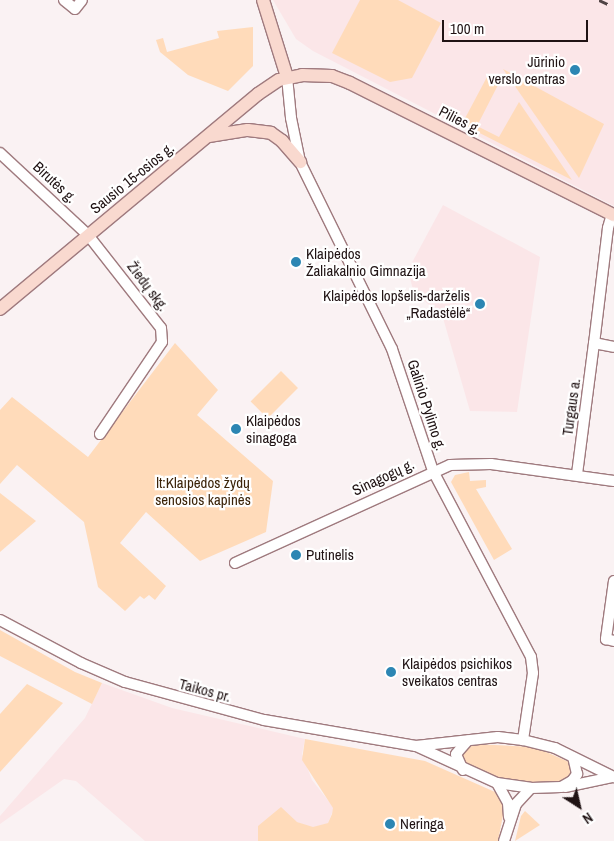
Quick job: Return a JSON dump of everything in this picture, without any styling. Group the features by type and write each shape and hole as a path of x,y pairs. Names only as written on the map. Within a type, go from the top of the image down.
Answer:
{"main road":[{"path":"263,0 287,77"},
{"name":"Pilies g.","path":"287,77 320,74 350,83 613,215"},
{"name":"Sausio 15-osios g.","path":"0,309 258,94 287,77"},
{"path":"209,136 248,130 271,134 282,141 300,162"}],"street":[{"path":"64,0 75,9 82,0"},
{"name":"Galinio Pylimo g.","path":"287,77 291,118 300,162 392,349 432,471 531,657 533,672 523,740"},
{"name":"Birutės g.","path":"0,153 88,235"},
{"name":"Turgaus a.","path":"577,474 608,228 613,215"},
{"name":"Žiedų skg.","path":"88,235 160,328 162,342 100,434"},
{"path":"594,343 614,346"},
{"name":"Sinagogų g.","path":"235,563 432,471 450,465 491,464 577,474 614,481"},
{"path":"610,640 614,581"},
{"name":"Taikos pr.","path":"0,620 81,663 165,694 264,720 416,746 498,737 523,740 540,743 613,777"},
{"path":"463,770 456,754 468,740"},
{"name":"Taikos pr.","path":"416,746 463,770 497,783 532,788 561,787 613,777"},
{"path":"561,787 572,781 576,774 573,757"},
{"path":"497,783 508,804 510,822"},
{"path":"504,841 516,804 532,788"}],"shaded area":[{"path":"273,0 614,0 614,206 313,51 296,39"},
{"name":"Klaipėdos lopšelis-darželis „Radastėlė“","path":"443,205 540,257 517,412 470,411 443,318 413,290 408,270"},
{"path":"102,683 172,708 305,739 302,754 312,780 334,808 328,823 313,828 297,822 258,826 258,841 145,841 76,781 64,779 0,824 0,816 85,718"}],"green space":[{"path":"360,0 398,0 441,23 412,78 390,82 332,53"},
{"path":"253,27 253,66 228,91 188,75 160,52 156,40 163,38 167,52 219,38 217,31"},
{"path":"503,69 604,124 579,178"},
{"path":"488,75 498,85 477,126 499,137 519,102 572,180 462,124"},
{"name":"lt:Klaipėdos žydų senosios kapinės","path":"175,343 218,390 197,415 273,481 266,532 200,561 146,512 120,543 166,586 155,600 149,595 144,599 140,596 125,611 98,587 84,522 17,465 0,484 0,410 12,397 88,457"},
{"path":"281,371 298,388 268,418 251,401"},
{"path":"469,472 470,481 486,480 486,487 476,489 512,549 494,560 451,482 455,475"},
{"path":"0,493 36,521 0,552"},
{"path":"0,630 75,672 102,683 92,704 0,656"},
{"path":"27,684 63,703 0,772 0,714"},
{"path":"305,739 425,761 495,792 501,800 504,810 498,841 258,841 258,826 281,807 297,822 313,827 328,823 333,808 302,760"},
{"path":"474,744 535,747 569,762 573,771 570,778 558,783 524,783 494,776 466,764 462,754"},
{"path":"525,811 540,825 515,841 521,816"}],"railway":[{"path":"599,0 614,7"}],"place":[{"name":"Jūrinio verslo centras","path":"575,70"},
{"name":"Klaipėdos Žaliakalnio Gimnazija","path":"296,262"},
{"name":"Klaipėdos lopšelis-darželis „Radastėlė“","path":"480,304"},
{"name":"Klaipėdos sinagoga","path":"236,429"},
{"name":"Putinelis","path":"296,555"},
{"name":"Klaipėdos psichikos sveikatos centras","path":"391,672"},
{"name":"Neringa","path":"390,824"}]}
